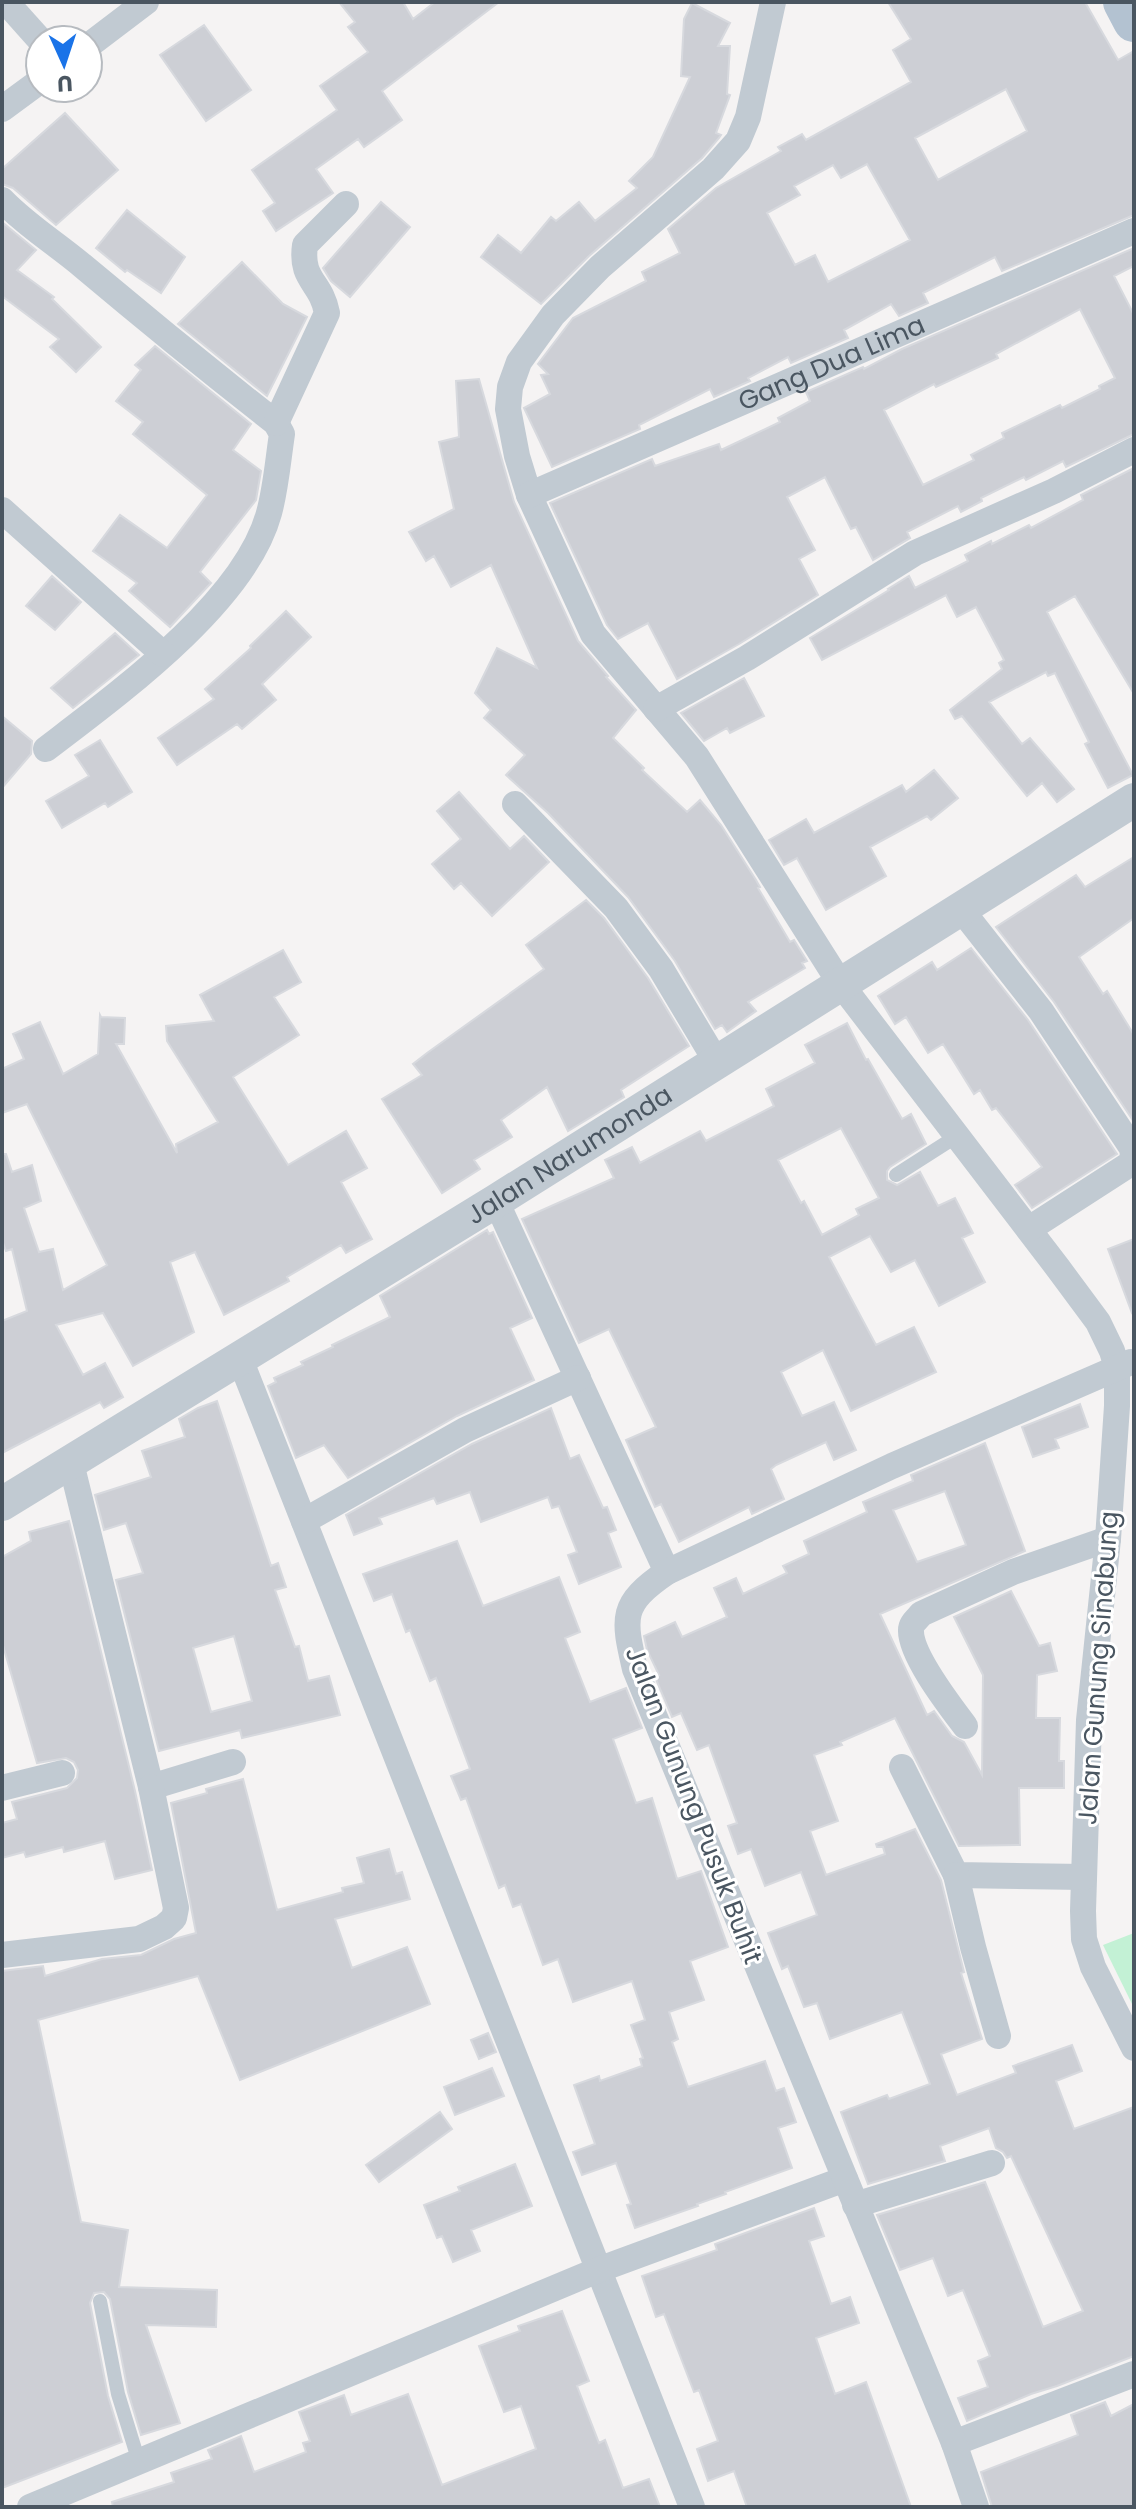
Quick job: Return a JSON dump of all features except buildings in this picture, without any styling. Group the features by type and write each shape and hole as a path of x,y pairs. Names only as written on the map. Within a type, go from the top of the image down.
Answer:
{"main road":[{"path":"1124,2 1134,21"}],"street":[{"path":"6,2 26,24"},
{"path":"104,34 146,2"},
{"name":"Jalan Gunung Sinabung","path":"773,2 748,117 738,141 713,169 600,267 553,315 519,362 510,387 508,409 517,456 529,495 593,634 697,757 840,983 1029,1229 1126,1364 1117,1406 1117,1523 1089,1720 1084,1939 1093,1967 1134,2048"},
{"path":"2,109 24,93"},
{"path":"2,200 162,334 276,423 282,434 269,514 243,570 210,609 139,676 46,749"},
{"path":"276,423 327,313 325,301 304,270 305,245 346,204"},
{"name":"Gang Dua Lima","path":"529,495 1134,231"},
{"path":"656,709 747,658 915,553 1054,491 1134,450"},
{"path":"2,510 163,654"},
{"name":"Jalan Narumonda","path":"2,1504 496,1201 1134,800"},
{"path":"515,804 616,908 661,969 716,1061"},
{"path":"960,908 1041,1011 1132,1148 1130,1164 1029,1229"},
{"path":"496,1201 667,1572"},
{"path":"240,1359 692,2507"},
{"name":"Jalan Gunung Pusuk Buhit","path":"976,2507 954,2443 635,1669 625,1628 633,1603 645,1587 667,1572 892,1466 1126,1364"},
{"path":"304,1521 465,1430 578,1378"},
{"path":"2,1955 139,1939 164,1927 174,1918 176,1908 151,1787 71,1463"},
{"path":"965,1726 932,1680 914,1643 913,1624 921,1614 1117,1523"},
{"path":"151,1787 233,1762"},
{"path":"902,1767 956,1875 998,2036"},
{"path":"2,1788 62,1773"},
{"path":"956,1875 1084,1877"},
{"path":"855,2205 992,2163"},
{"path":"30,2507 598,2270 845,2179"},
{"path":"954,2443 1134,2374"}],"lane":[{"path":"896,1175 957,1136"},
{"path":"100,2301 118,2394 139,2462"}],"green space":[{"path":"1134,1933 1134,2008 1103,1945"}]}
